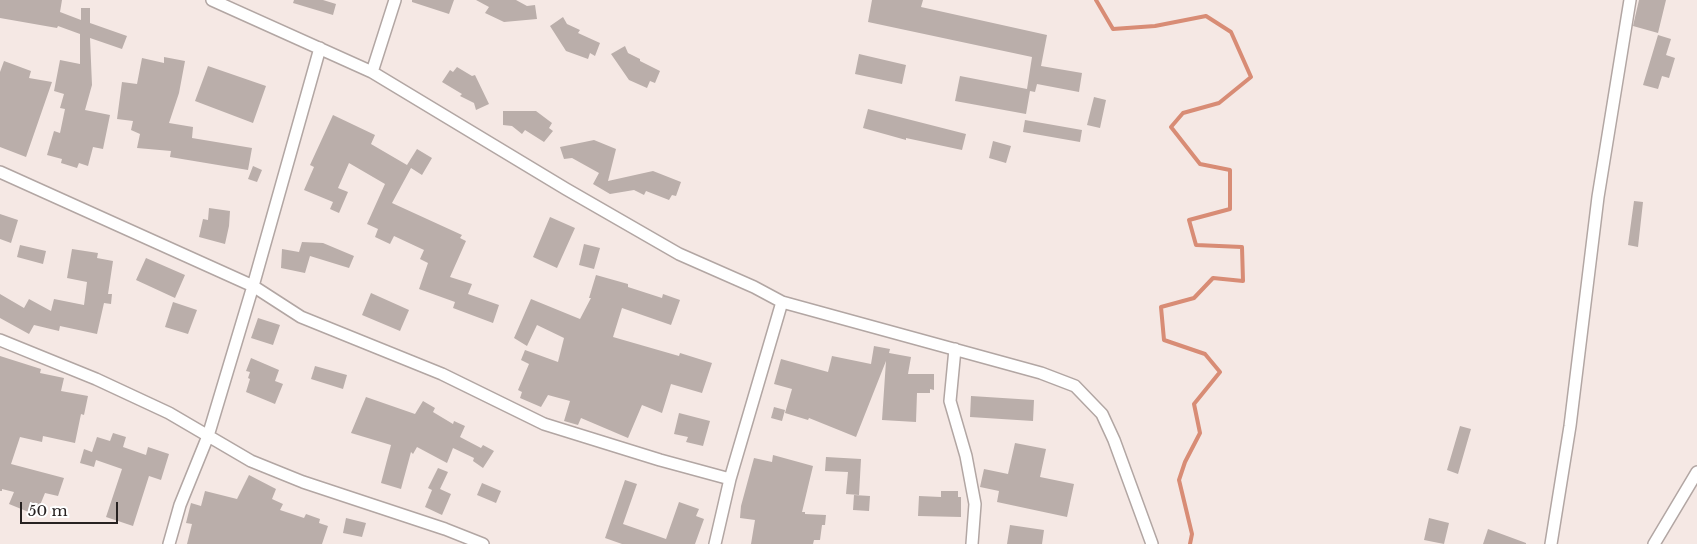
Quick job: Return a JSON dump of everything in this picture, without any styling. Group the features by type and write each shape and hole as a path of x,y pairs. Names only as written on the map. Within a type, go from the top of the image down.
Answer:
{"street":[{"path":"212,0 372,72 566,189 679,254 754,287 782,302 955,349 1075,386 1102,414 1106,422 1152,544"},
{"path":"372,72 395,0"},
{"path":"1551,544 1570,426 1598,197 1630,0"},
{"path":"169,544 180,505 208,436 253,286 320,48"},
{"path":"0,172 253,286 301,317 442,374 544,424 660,460 730,479"},
{"path":"715,544 730,479 782,302"},
{"path":"0,340 120,390 169,413 251,461 303,482 445,529 483,544"},
{"path":"955,349 950,401 966,456 975,504 972,544"},
{"path":"1654,544 1697,472"}],"building":[{"path":"0,0 62,0 60,12 81,20 81,8 90,8 90,23 127,36 122,49 90,38 92,85 85,110 110,115 103,149 93,147 88,166 79,163 77,168 61,163 62,159 47,155 54,131 60,133 65,109 60,108 64,94 54,91 60,60 80,64 80,34 58,26 57,28 0,18"},
{"path":"294,0 323,0 336,4 333,15 293,3"},
{"path":"412,0 454,0 449,14 412,2"},
{"path":"476,0 516,0 527,6 535,5 537,19 504,22 485,13 489,7"},
{"path":"872,0 923,0 921,7 1047,35 1041,66 1082,73 1079,92 1037,84 1035,92 1030,91 1026,114 955,101 960,76 1027,89 1032,57 868,22"},
{"path":"1639,0 1666,0 1658,33 1633,26"},
{"path":"563,17 567,24 580,30 578,33 600,43 595,56 590,53 588,59 566,51 550,26"},
{"path":"1658,35 1671,39 1666,55 1675,58 1669,78 1662,76 1658,89 1643,85"},
{"path":"625,46 628,53 660,71 655,83 650,81 647,88 629,80 611,54"},
{"path":"859,54 906,65 902,84 855,74"},
{"path":"164,57 185,61 179,93 169,123 193,127 192,138 252,148 248,170 170,157 171,151 137,148 140,134 131,130 133,121 117,119 122,82 137,84 142,58 164,63"},
{"path":"4,61 31,71 29,78 52,82 26,157 0,147 0,72"},
{"path":"208,66 266,86 253,123 195,101"},
{"path":"457,67 472,76 475,75 489,104 476,110 474,103 460,96 462,94 442,82 450,70 453,72"},
{"path":"1094,97 1106,100 1100,128 1087,125"},
{"path":"868,109 966,134 962,150 906,138 906,140 863,128"},
{"path":"503,111 536,111 552,123 549,128 553,131 544,142 525,130 522,134 512,126 503,125"},
{"path":"333,115 375,135 371,144 407,165 417,149 432,158 422,175 411,168 392,203 462,235 460,238 466,241 450,277 472,284 468,294 499,305 493,323 453,308 455,302 419,289 428,263 420,259 424,250 394,236 390,244 375,237 378,229 367,224 385,184 349,163 338,188 348,192 339,213 330,209 333,202 304,190 314,167 310,165"},
{"path":"1025,120 1082,130 1080,142 1023,132"},
{"path":"594,140 616,149 608,181 653,171 681,182 676,196 672,195 669,200 646,191 644,195 634,190 610,194 593,184 599,173 572,158 564,159 560,147"},
{"path":"993,141 1011,146 1006,163 989,158"},
{"path":"253,166 262,170 257,182 248,179"},
{"path":"1634,201 1643,202 1638,247 1628,245"},
{"path":"209,208 230,211 225,244 199,237 203,219 208,220"},
{"path":"0,214 18,220 11,243 0,239"},
{"path":"550,217 575,228 557,268 533,257"},
{"path":"302,242 323,243 354,256 349,268 310,256 305,273 281,268 282,249 299,252"},
{"path":"584,244 600,248 594,269 579,265"},
{"path":"20,245 46,251 43,264 17,257"},
{"path":"72,249 98,253 97,258 113,261 108,294 112,294 111,304 104,303 97,334 60,326 59,331 34,325 29,334 0,318 0,294 24,308 29,299 51,311 54,299 84,305 87,282 67,278"},
{"path":"146,258 185,275 175,298 136,280"},
{"path":"596,275 628,284 628,287 662,298 663,294 680,300 671,325 622,308 613,337 679,356 680,353 712,363 702,393 671,384 662,413 642,405 628,438 581,418 578,425 564,421 570,401 548,395 541,407 520,398 522,392 518,390 529,364 521,360 525,350 558,362 564,338 537,325 527,346 514,338 531,299 580,319 591,298 589,298"},
{"path":"371,293 409,310 400,331 362,315"},
{"path":"173,302 197,310 188,334 165,327"},
{"path":"258,318 280,325 273,345 251,338"},
{"path":"874,346 890,349 889,353 911,357 908,374 934,374 934,390 930,389 930,393 917,393 916,422 882,420 886,361 856,437 809,418 808,420 785,413 792,389 774,384 781,359 828,372 832,356 871,364"},
{"path":"0,356 41,369 40,373 64,378 61,391 88,396 84,415 81,414 75,443 43,436 42,442 20,437 11,464 64,478 58,496 45,493 36,515 9,504 14,492 2,489 0,491"},
{"path":"251,358 279,370 275,381 283,384 275,404 246,392 250,372 246,371"},
{"path":"315,366 347,375 343,389 311,379"},
{"path":"971,396 1034,400 1033,421 970,417"},
{"path":"366,397 415,414 423,401 435,408 433,412 453,424 454,421 465,426 460,437 481,448 483,445 494,451 483,468 473,461 474,458 453,448 447,463 417,447 413,454 411,452 401,489 381,483 391,445 351,433"},
{"path":"774,407 785,410 782,421 771,418"},
{"path":"679,413 710,421 703,446 686,442 688,437 674,434"},
{"path":"1460,426 1471,429 1458,474 1447,470"},
{"path":"113,433 126,437 123,447 146,455 148,447 169,454 161,480 149,476 133,526 106,517 122,469 96,460 94,467 80,463 84,449 92,452 97,437 110,441"},
{"path":"1015,443 1046,449 1040,477 1074,484 1067,517 997,502 999,491 980,487 984,469 1008,474"},
{"path":"773,455 813,466 802,512 805,512 805,514 826,515 825,525 822,525 820,540 814,540 813,544 751,544 755,520 740,518 741,506 754,458 772,462"},
{"path":"826,457 861,459 859,495 846,494 848,472 825,471"},
{"path":"438,468 448,472 440,489 451,494 442,515 425,507 432,490 428,488"},
{"path":"249,475 276,489 272,499 283,504 280,510 304,518 306,514 320,519 319,523 328,526 322,544 187,544 192,524 186,523 191,503 201,506 205,491 237,499"},
{"path":"625,480 637,484 623,524 666,539 679,502 699,509 696,516 704,519 695,544 622,544 605,538"},
{"path":"482,483 501,491 496,503 477,495"},
{"path":"941,491 958,491 958,497 961,497 961,517 918,516 919,496 941,497"},
{"path":"854,495 870,496 869,511 853,510"},
{"path":"346,518 366,523 362,537 343,533"},
{"path":"1429,518 1449,523 1444,544 1424,540"},
{"path":"1010,525 1044,530 1042,544 1007,544"},
{"path":"1488,529 1526,543 1526,544 1483,544"}],"waterway":[{"path":"1096,0 1113,29 1155,26 1206,16 1231,32 1251,77 1219,103 1183,113 1171,127 1200,164 1230,170 1230,209 1189,220 1196,245 1242,247 1243,281 1213,278 1194,298 1161,307 1164,340 1205,354 1220,372 1194,404 1200,433 1185,462 1179,480 1192,534 1190,544"}]}
